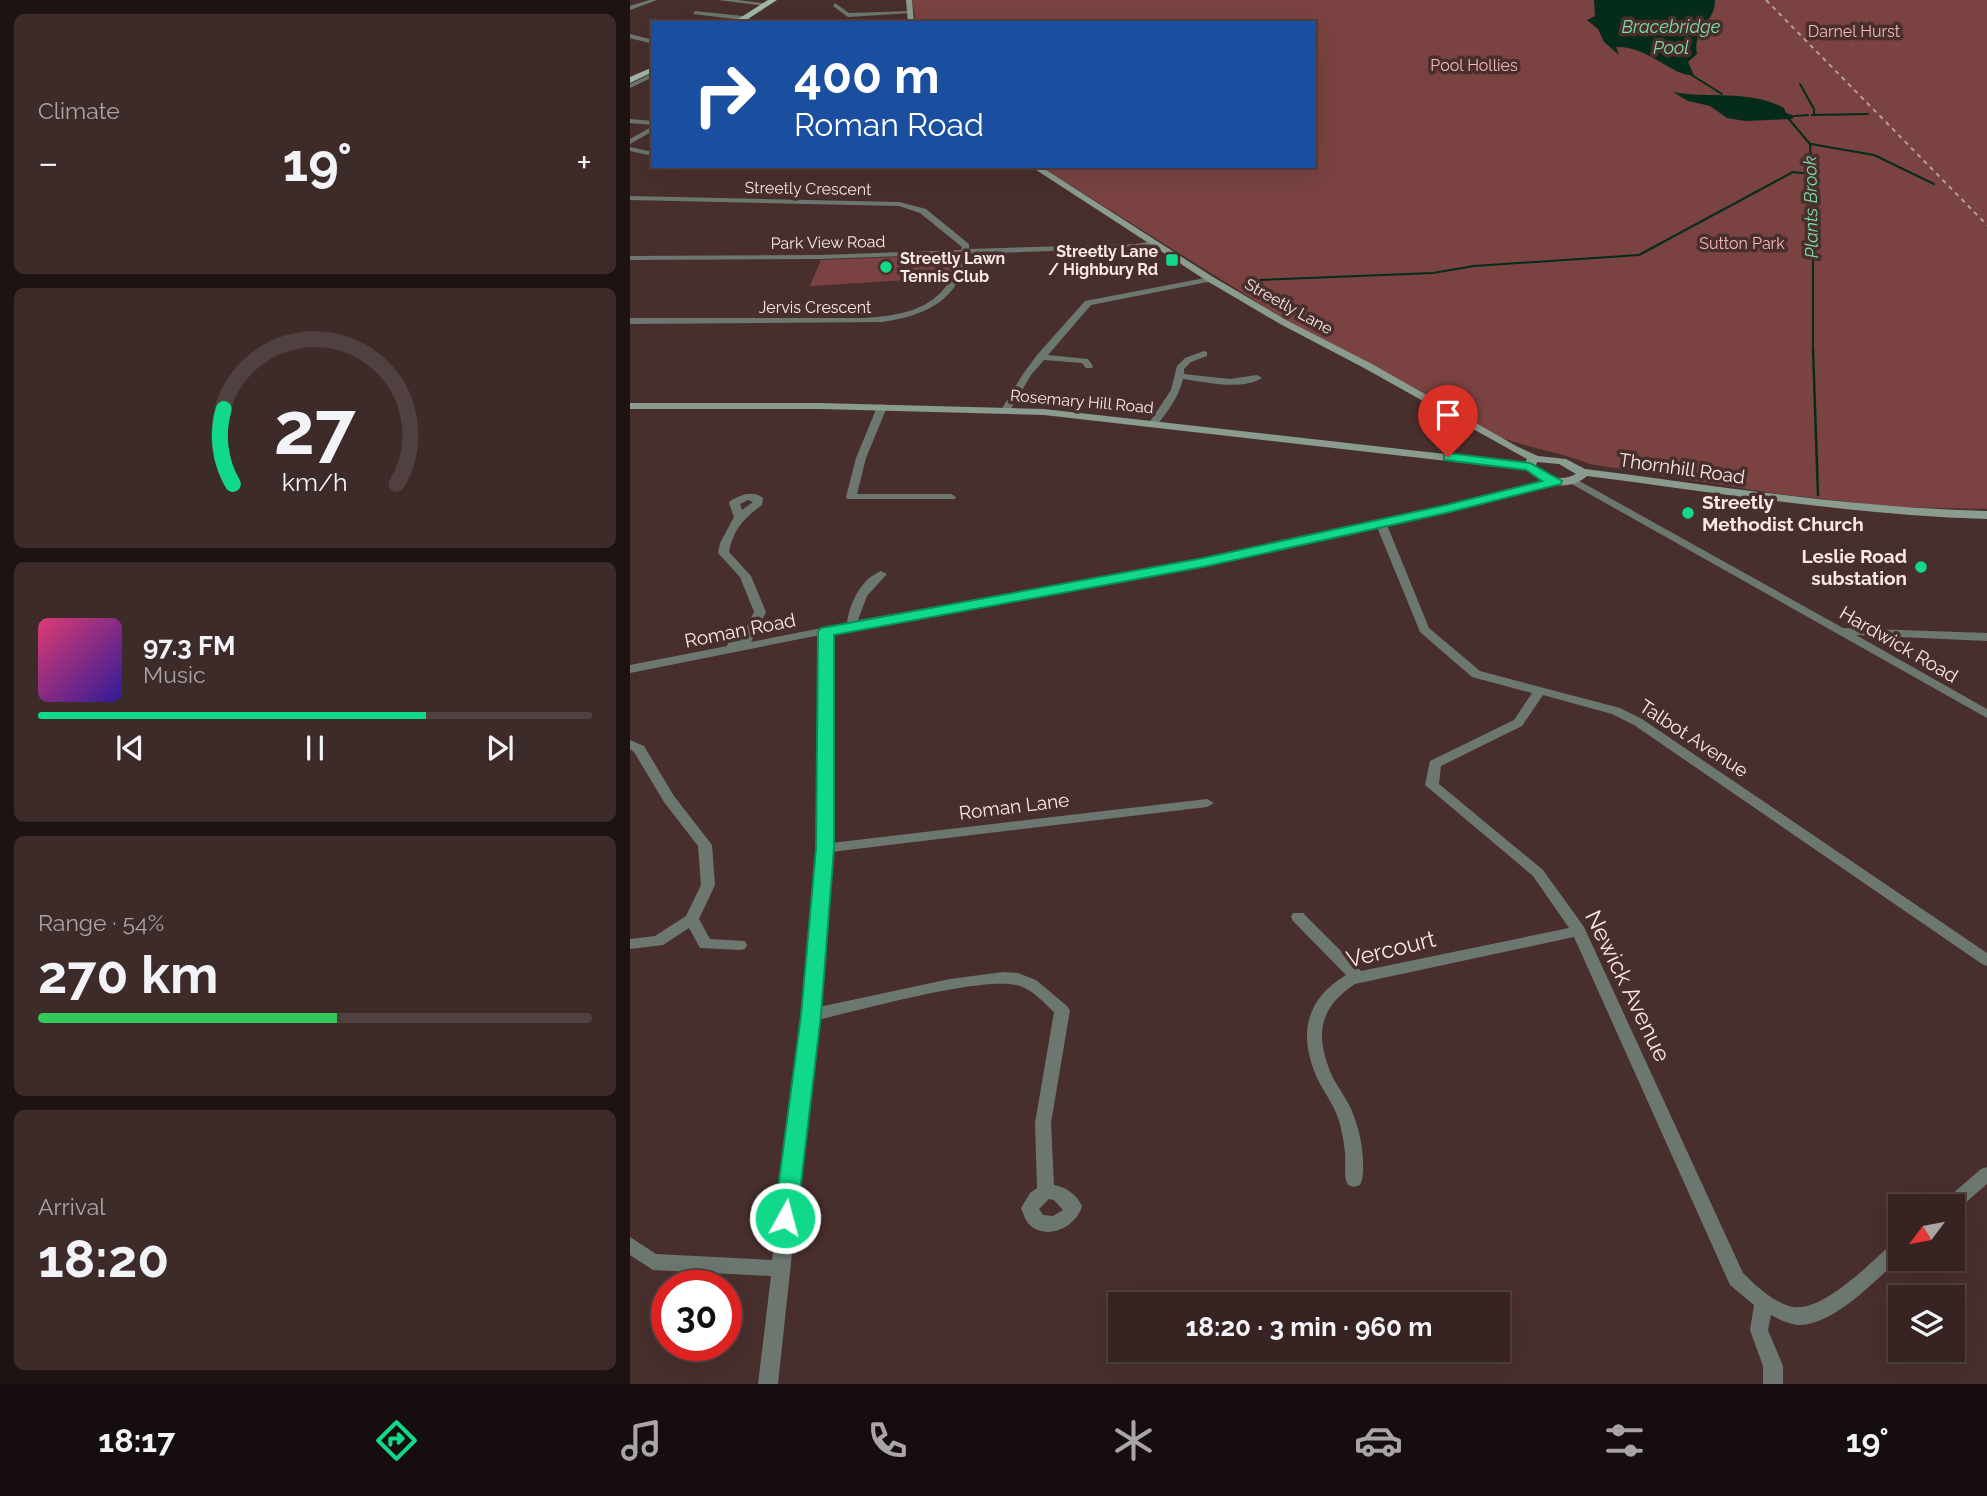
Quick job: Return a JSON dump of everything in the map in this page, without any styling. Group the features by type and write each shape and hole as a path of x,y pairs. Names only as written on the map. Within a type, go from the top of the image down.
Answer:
{"main road":[{"path":"909,0 911,21"},
{"path":"740,21 769,2"},
{"path":"630,80 635,75"},
{"name":"Streetly Lane","path":"1037,168 1210,279 1492,437 1533,463"},
{"name":"Rosemary Hill Road","path":"630,407 1006,410 1533,463"},
{"path":"1557,460 1578,476 1556,481 1541,476 1533,463 1557,460"},
{"name":"Thornhill Road","path":"1578,476 1806,502 1987,515"}],"street":[{"path":"630,8 654,0"},
{"path":"721,0 769,2"},
{"path":"835,5 841,13 848,15 909,13"},
{"path":"695,13 740,21"},
{"path":"630,36 651,41"},
{"path":"630,86 651,76"},
{"path":"630,121 651,125"},
{"path":"630,142 651,126"},
{"path":"630,149 651,154"},
{"name":"Streetly Crescent","path":"630,198 907,205 923,211 963,242 965,252"},
{"name":"Park View Road","path":"630,258 820,257 1136,246 1153,243"},
{"name":"Jervis Crescent","path":"630,321 864,321 903,317 926,309 948,292 957,280 965,252"},
{"path":"1006,410 1040,357 1088,303 1210,279"},
{"path":"1154,423 1171,401 1180,376 1180,368 1196,355"},
{"path":"1040,357 1085,361 1089,366"},
{"path":"1180,376 1256,378"},
{"path":"882,407 861,458 851,497 951,497"},
{"name":"Hardwick Road","path":"1578,476 1840,631 1987,714"},
{"name":"Roman Road","path":"630,669 852,625 1190,565 1556,481"},
{"path":"705,655 746,640 760,612 745,576 723,553 739,517"},
{"name":"Talbot Avenue","path":"1381,523 1423,630 1476,674 1616,711 1638,722 1987,960"},
{"path":"852,625 854,605 862,591 881,574"},
{"path":"768,1384 779,1268 811,1015 825,848 826,631"},
{"path":"1840,631 1987,637"},
{"name":"Newick Avenue","path":"1539,692 1518,723 1436,764 1432,785 1538,873 1579,931 1736,1279 1763,1304"},
{"path":"630,744 639,749 669,799 705,845 708,885 692,919 658,941 630,944"},
{"name":"Roman Lane","path":"825,848 1207,803"},
{"path":"1298,917 1358,977"},
{"path":"692,919 705,944 740,944"},
{"name":"Vercourt","path":"1354,1180 1356,1164 1350,1133 1343,1110 1325,1077 1315,1043 1316,1014 1325,997 1337,987 1358,977 1579,931"},
{"path":"811,1015 979,980 1016,977 1035,986 1062,1010 1043,1123 1046,1191"},
{"path":"1964,1194 1987,1174"},
{"path":"630,1245 653,1262 779,1268"},
{"path":"1773,1384 1773,1366 1759,1330 1763,1304 1801,1316 1834,1303 1888,1258"}],"green space":[{"name":"Sutton Park","path":"912,0 1987,0 1987,509 1894,507 1779,494 1590,464 1497,436 1289,322 1043,168 1316,168 1316,21 916,21"},
{"name":"Streetly Lawn Tennis Club","path":"956,257 950,282 906,280 810,286 821,260"}],"water":[{"name":"Bracebridge Pool","path":"1594,0 1715,0 1712,14 1698,38 1697,54 1688,62 1694,75 1677,71 1650,56 1628,48 1616,47 1619,55 1604,42 1598,29 1587,20 1595,16"},
{"path":"1673,92 1757,98 1784,108 1786,113 1795,116 1792,119 1745,121 1727,118 1710,106 1688,101"}],"waterway":[{"name":"Plants Brook","path":"1690,74 1722,94"},
{"path":"1800,84 1814,109 1814,115"},
{"path":"1814,115 1868,114"},
{"path":"1795,116 1808,115"},
{"name":"Plants Brook","path":"1788,118 1810,144 1812,174"},
{"path":"1811,144 1874,155 1934,184"},
{"path":"1260,280 1433,273 1474,266 1639,255 1793,172 1812,174"},
{"name":"Plants Brook","path":"1812,174 1813,349"},
{"name":"Plants Brook","path":"1813,349 1818,495"}],"railway":[{"path":"1766,0 1987,225"}],"place":[{"name":"Streetly Lane / Highbury Rd","path":"1172,260"},
{"name":"Streetly Lawn Tennis Club","path":"886,267"},
{"name":"Streetly Methodist Church","path":"1688,513"},
{"name":"Leslie Road substation","path":"1921,567"}],"route":[{"path":"785,1218 811,1015 825,848 826,631 1203,563 1446,509 1556,481 1536,474 1530,467 1448,457"}],"park label":[{"name":"Darnel Hurst","path":"1854,31"},
{"name":"Pool Hollies","path":"1474,65"}]}
